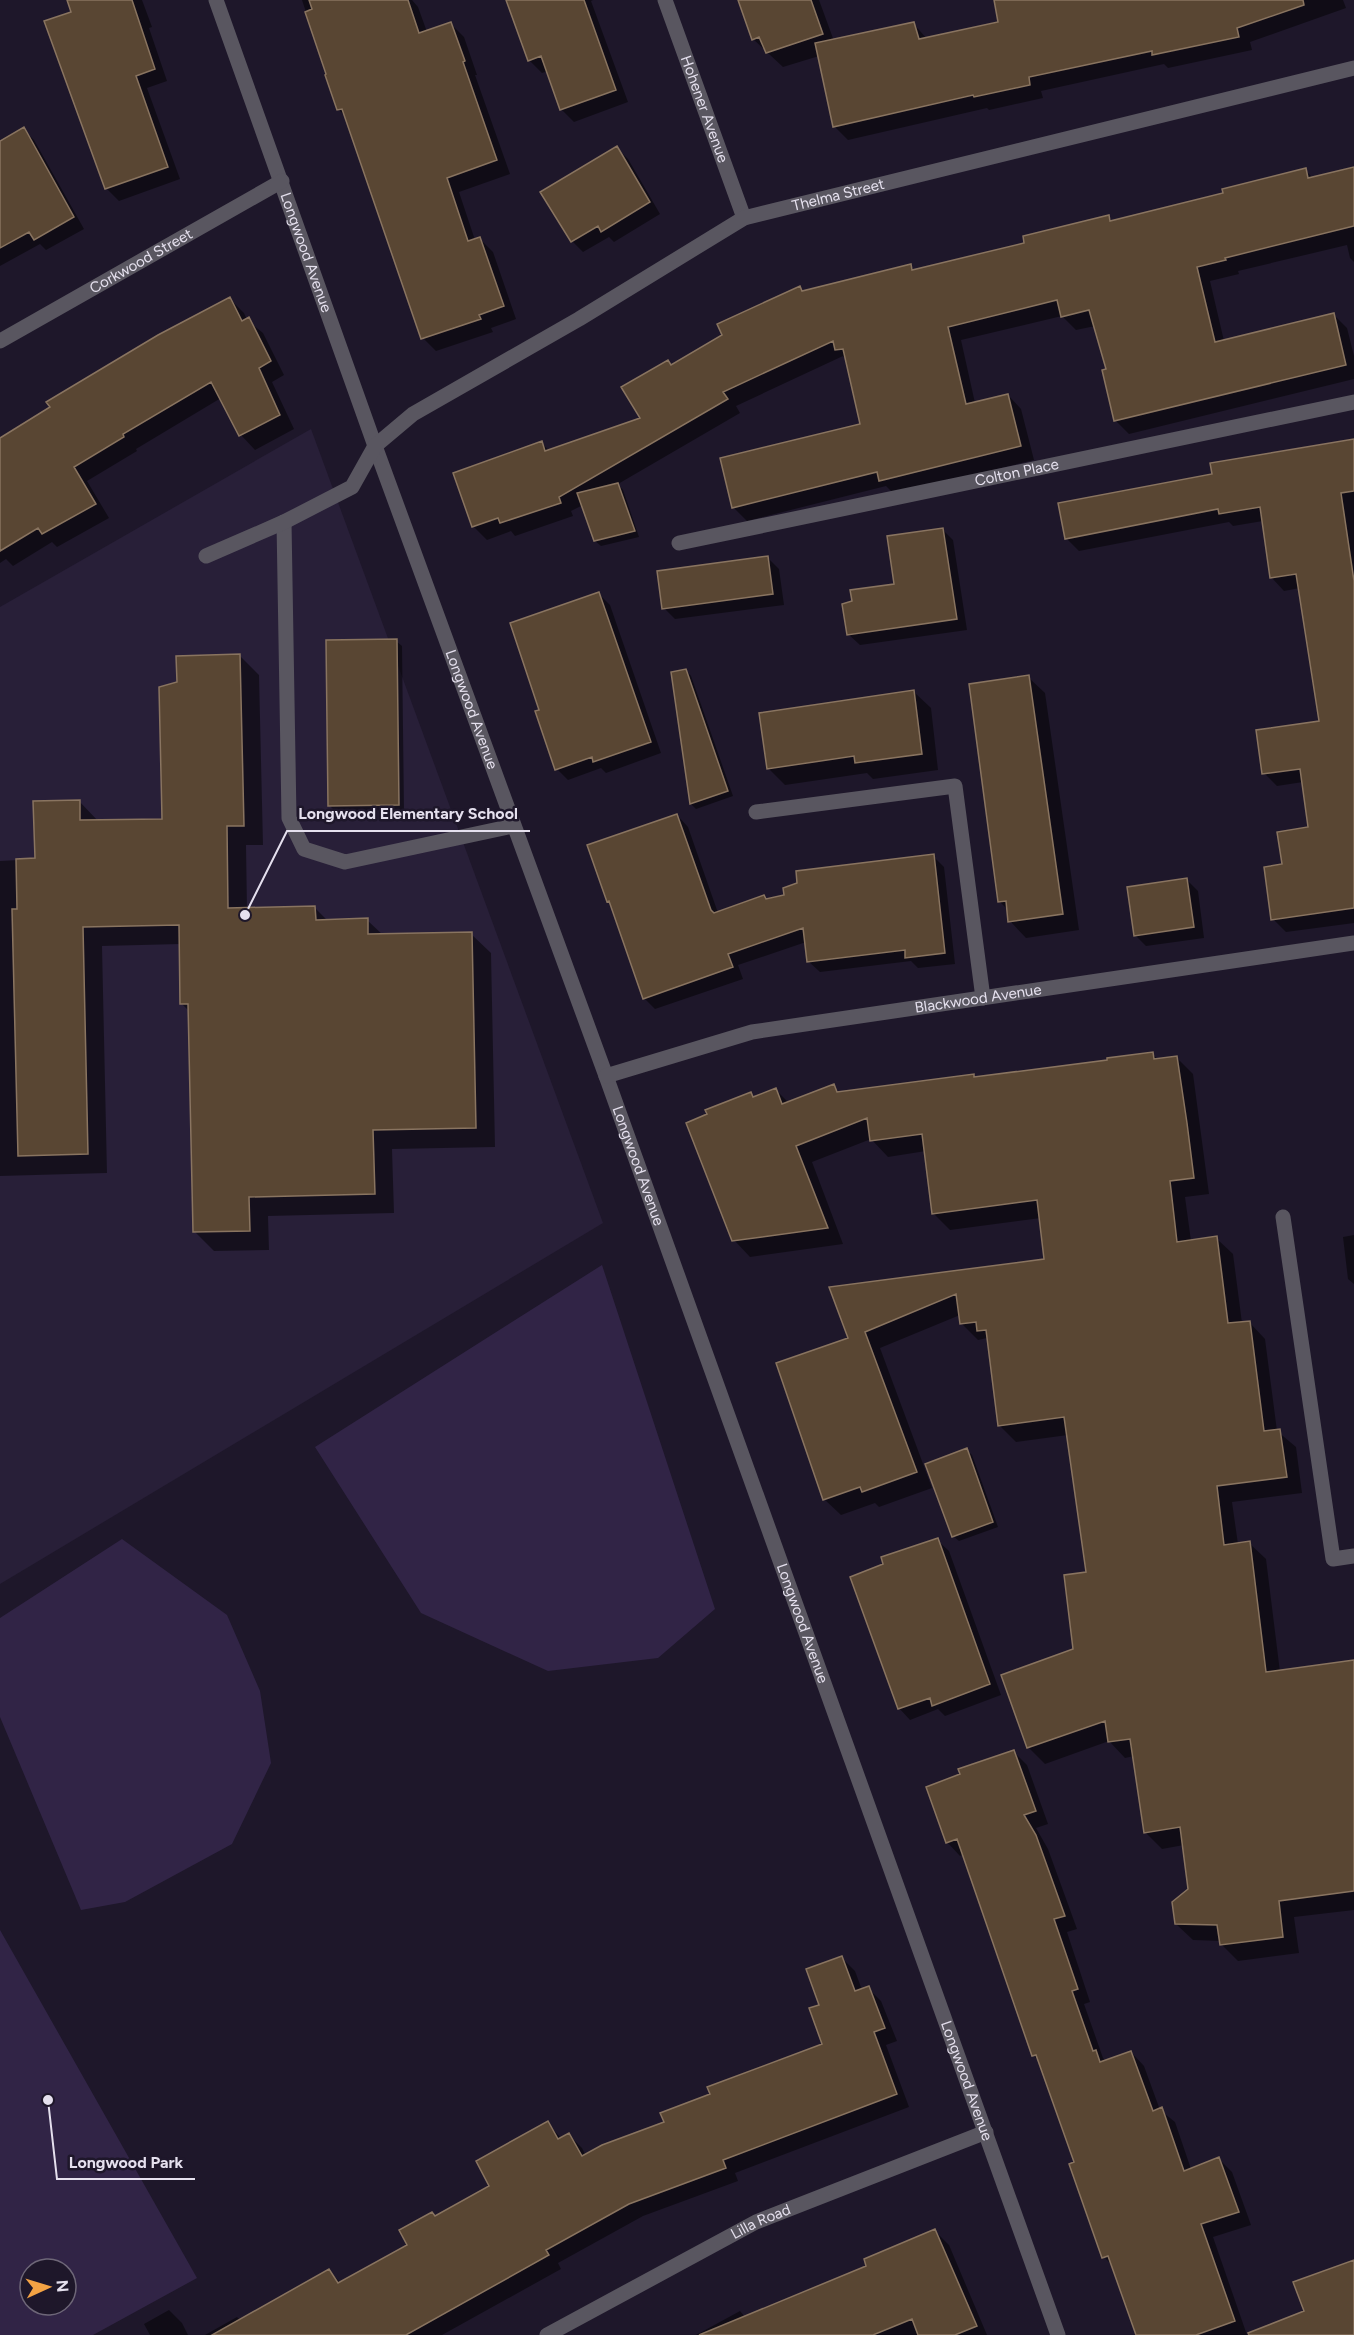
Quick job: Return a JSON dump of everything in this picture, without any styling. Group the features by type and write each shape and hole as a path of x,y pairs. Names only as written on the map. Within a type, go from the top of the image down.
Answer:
{"street":[{"name":"Longwood Avenue","path":"216,0 375,446 399,506 513,826 606,1076 1058,2335"},
{"name":"Hohener Avenue","path":"664,0 744,218"},
{"name":"Thelma Street","path":"375,446 413,414 579,320 744,218 1354,68"},
{"name":"Corkwood Street","path":"0,341 282,181"},
{"name":"Colton Place","path":"679,543 1354,402"},
{"path":"206,556 284,522 352,487 375,446"},
{"path":"284,522 289,818 304,849 345,862 513,826"},
{"path":"756,812 955,786 983,998"},
{"name":"Blackwood Avenue","path":"606,1076 752,1032 1354,944"},
{"path":"1283,1216 1333,1559 1354,1556"},
{"name":"Lilla Road","path":"547,2335 756,2222 986,2132"}],"shaded area":[{"path":"311,429 603,1223 0,1584 0,607"},
{"path":"602,1265 715,1609 658,1658 548,1671 421,1613 315,1447"},
{"path":"122,1539 227,1615 260,1691 271,1763 232,1844 125,1902 81,1910 0,1717 0,1618"},
{"path":"0,1930 197,2278 93,2335 0,2335"}],"building":[{"path":"67,0 132,0 155,69 136,76 168,167 105,189 44,21 71,12"},
{"path":"309,0 408,0 419,33 451,22 497,160 447,178 468,241 480,237 504,306 479,315 481,319 421,339 342,109 337,110 325,75 305,12 312,9"},
{"path":"506,0 584,0 616,90 560,110 541,56 528,61"},
{"path":"738,0 811,0 823,34 766,53 759,37 752,40"},
{"path":"994,0 1303,0 1304,5 1237,28 1239,37 1152,55 1152,51 1029,77 1030,85 974,97 973,95 833,127 815,43 914,22 919,39 998,22"},
{"path":"24,127 74,217 34,240 29,232 0,248 0,141"},
{"path":"617,146 650,202 601,232 598,226 571,242 540,192"},
{"path":"1354,167 1354,226 1197,267 1215,342 1334,313 1346,365 1114,421 1102,370 1106,369 1089,310 1061,317 1057,300 948,327 966,404 1008,394 1021,446 879,481 877,472 732,508 720,458 860,424 843,349 835,350 833,341 723,392 728,399 559,497 561,503 500,523 498,518 472,527 453,473 542,441 545,451 640,418 621,387 668,360 671,365 722,335 717,324 800,286 802,291 911,264 912,270 1024,243 1023,236 1109,215 1110,221 1223,193 1222,189 1306,168 1308,178"},
{"path":"230,297 242,321 249,317 271,361 259,368 280,415 239,436 211,382 123,434 124,437 74,467 96,504 42,534 38,528 0,551 0,438 50,407 46,402 158,335"},
{"path":"1354,439 1354,491 1341,493 1354,581 1354,908 1271,920 1264,867 1282,864 1277,832 1308,827 1300,769 1262,774 1256,730 1319,721 1296,574 1270,578 1260,507 1219,514 1218,509 1065,539 1058,503 1212,474 1210,463"},
{"path":"618,483 635,531 594,541 577,493"},
{"path":"943,528 957,619 847,635 842,604 852,601 850,590 894,584 887,536"},
{"path":"768,556 773,594 662,609 657,571"},
{"path":"599,592 651,742 593,762 592,757 555,770 535,711 539,710 510,623"},
{"path":"397,639 399,805 328,806 326,640"},
{"path":"240,654 244,826 227,826 228,908 315,906 316,920 368,918 368,934 472,932 476,1128 373,1130 375,1194 249,1197 250,1231 193,1232 188,1004 180,1004 179,925 83,927 88,1154 18,1156 12,909 17,909 16,859 35,858 33,801 80,800 80,820 162,819 159,687 177,682 176,656"},
{"path":"686,669 728,791 690,804 671,672"},
{"path":"1029,675 1063,914 1008,922 1006,901 998,902 969,684"},
{"path":"914,690 922,754 855,763 854,756 767,769 759,713"},
{"path":"677,814 714,913 764,895 766,899 784,895 783,888 797,883 796,871 934,854 945,953 905,958 905,950 807,962 803,928 728,954 733,967 643,999 587,845"},
{"path":"1187,878 1194,927 1134,936 1127,887"},
{"path":"1153,1052 1154,1059 1177,1056 1194,1178 1170,1181 1177,1242 1217,1236 1228,1323 1250,1321 1264,1431 1280,1429 1287,1477 1217,1486 1224,1545 1250,1541 1266,1672 1354,1660 1354,1891 1279,1901 1283,1937 1220,1945 1217,1925 1175,1924 1172,1902 1188,1889 1180,1827 1144,1833 1130,1739 1108,1742 1105,1721 1027,1748 1001,1675 1073,1649 1064,1575 1086,1572 1064,1417 998,1426 986,1330 977,1331 976,1322 960,1324 956,1294 865,1332 917,1472 862,1492 860,1487 823,1500 776,1363 848,1338 829,1287 1044,1259 1037,1200 932,1214 922,1134 870,1141 867,1118 796,1146 828,1228 732,1241 686,1123 707,1114 705,1110 751,1092 753,1097 776,1088 782,1104 834,1084 837,1092 974,1074 974,1077"},
{"path":"967,1448 993,1522 952,1537 925,1464"},
{"path":"938,1538 990,1684 932,1706 930,1698 898,1709 850,1577 883,1564 881,1557"},
{"path":"1014,1750 1036,1811 1024,1815 1036,1835 1065,1916 1054,1919 1078,1989 1072,1991 1093,2051 1096,2050 1100,2062 1131,2051 1153,2111 1162,2107 1184,2171 1219,2157 1239,2212 1201,2224 1235,2321 1196,2335 1136,2335 1108,2256 1102,2258 1069,2164 1074,2162 1036,2055 1032,2056 957,1839 946,1843 926,1787 960,1774 958,1769"},
{"path":"842,1956 855,1991 869,1986 885,2028 874,2032 897,2094 723,2160 726,2168 629,2204 546,2250 549,2255 406,2335 212,2335 329,2269 338,2283 407,2245 399,2230 432,2212 435,2216 489,2186 476,2161 548,2121 558,2139 569,2133 582,2156 602,2145 664,2122 660,2113 710,2094 707,2087 822,2044 809,2008 819,2005 806,1969"},
{"path":"935,2229 977,2326 955,2335 918,2335 912,2319 873,2335 699,2335 866,2266 864,2259"},
{"path":"1354,2260 1354,2335 1249,2335 1248,2333 1304,2311 1293,2282"}],"place":[{"name":"Longwood Elementary School","path":"245,915"},
{"name":"Longwood Park","path":"48,2100"}]}
